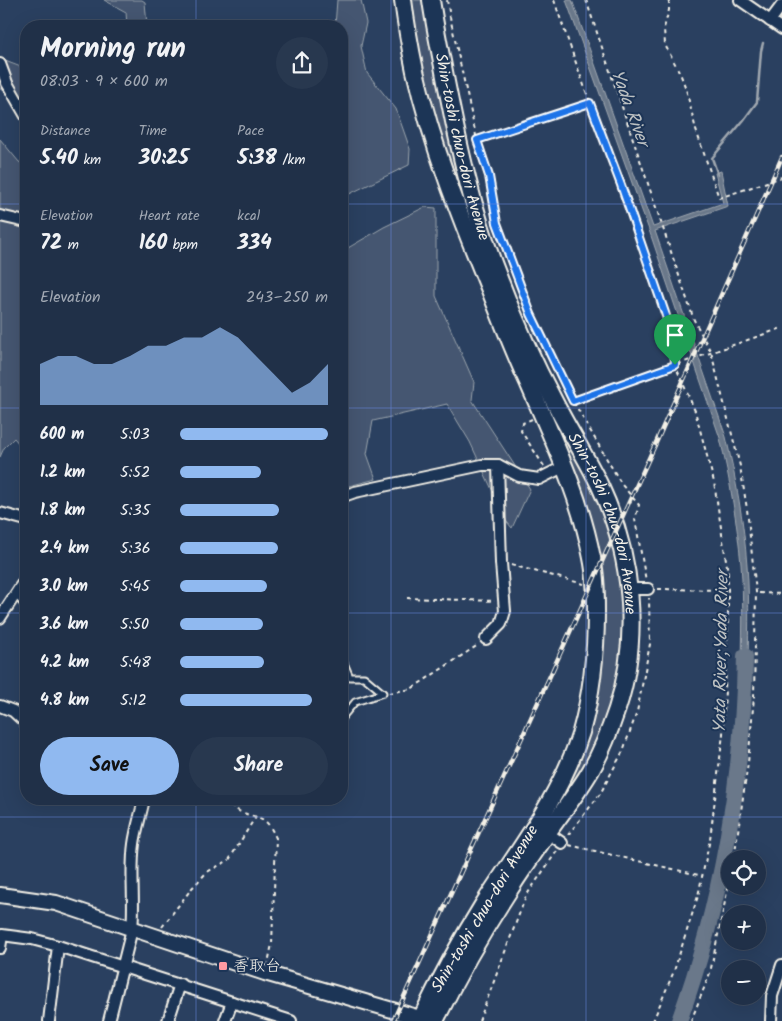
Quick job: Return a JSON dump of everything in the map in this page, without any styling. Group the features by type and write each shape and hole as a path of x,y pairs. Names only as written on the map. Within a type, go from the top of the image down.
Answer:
{"main road":[{"name":"Shin-toshi chuo-dori Avenue","path":"403,0 415,70 428,120 448,183 522,369 565,466 578,502 587,536 593,560 596,586 596,650 591,691 581,731 573,753 564,775 535,827 483,905 456,951 427,1020"},
{"name":"Shin-toshi chuo-dori Avenue","path":"427,1020 491,918 591,770 608,736 616,712 626,671 630,635 629,589 623,552 613,518 600,486 530,354 499,280 483,235 465,171 431,0"}],"street":[{"path":"740,0 782,29"},
{"path":"770,21 782,5"},
{"path":"0,64 7,83 20,106"},
{"path":"0,216 20,221"},
{"path":"348,495 482,464 498,465 519,476 539,479 565,466"},
{"path":"486,639 501,624 505,611 501,563 498,465"},
{"path":"0,513 20,518"},
{"path":"0,618 20,588"},
{"path":"629,589 648,589"},
{"path":"17,593 20,596"},
{"path":"0,706 14,711 20,718"},
{"path":"109,1021 132,929 134,916 132,895 134,845 143,805"},
{"path":"548,833 562,843"},
{"path":"0,895 56,903 265,973 427,1020"},
{"path":"0,948 1,935 32,939 180,984 279,1019 291,1021"},
{"path":"49,1021 58,946"},
{"path":"771,1021 772,996 782,965"},
{"path":"168,1021 180,984"},
{"path":"225,1021 232,1002"}],"lane":[{"path":"348,672 350,677 364,677 383,693"},
{"path":"348,711 356,702 383,693"}],"path":[{"path":"447,0 477,140 489,176 497,223 531,314 573,401 622,486 639,505 635,519 650,610 650,644 637,712 623,751 600,794 562,843 526,896 479,1021"},
{"path":"554,0 674,339 675,365 695,411 714,482 728,573 723,734 710,839 698,896 674,971 653,1021"},
{"path":"586,0 694,320 710,353 740,466 747,509 756,592 754,697 748,763 735,850"},
{"path":"669,0 669,10 664,28 664,45 680,73 686,89 696,130 719,198 782,177"},
{"path":"477,140 590,103"},
{"path":"573,401 782,328"},
{"path":"536,418 523,424 521,431 550,475"},
{"path":"501,563 596,586"},
{"path":"648,589 728,590"},
{"path":"759,592 782,594"},
{"path":"407,598 504,601"},
{"path":"383,693 411,690 486,639"},
{"path":"232,805 240,812 260,817 276,838 272,944 265,973"},
{"path":"154,937 192,888 207,872 230,860 256,816"},
{"path":"562,843 703,876"},
{"path":"691,1021 710,973 726,895"}],"shaded area":[{"path":"104,0 142,0 145,2 146,20 127,20 126,12"},
{"path":"337,0 361,0 366,23 361,46 367,73 396,109 410,149 409,165 348,195 348,20 335,20"},
{"path":"408,0 425,0 461,182 595,488 623,576 624,655 599,744 543,831 573,765 602,593 504,312 434,121"},
{"path":"566,0 572,0 653,227 723,203 715,173 721,171 728,206 655,231 726,437 733,469 746,550 749,608 748,677 742,676 741,564 733,501 720,438 649,230"},
{"path":"0,59 20,67 20,97 0,89"},
{"path":"0,139 20,162 20,445 14,438 4,448 0,457"},
{"path":"425,207 436,208 436,296 474,382 472,400 530,489 512,528 507,522 470,442 447,404 373,421 367,454 376,479 348,486 348,248 384,227"}],"waterway":[{"path":"718,175 712,158 757,102 763,43"},
{"name":"Yata River;Yada River","path":"679,1021 707,932 727,841 740,749 745,656"}],"railway":[{"path":"393,1021 655,445 782,157"}],"place":[{"name":"香取台","path":"223,966"}],"route":[{"path":"590,103 621,185 674,339 675,365 573,401 531,314 497,223 489,176 477,140 590,103"}],"water label":[{"name":"Yada River","path":"629,108"}]}
